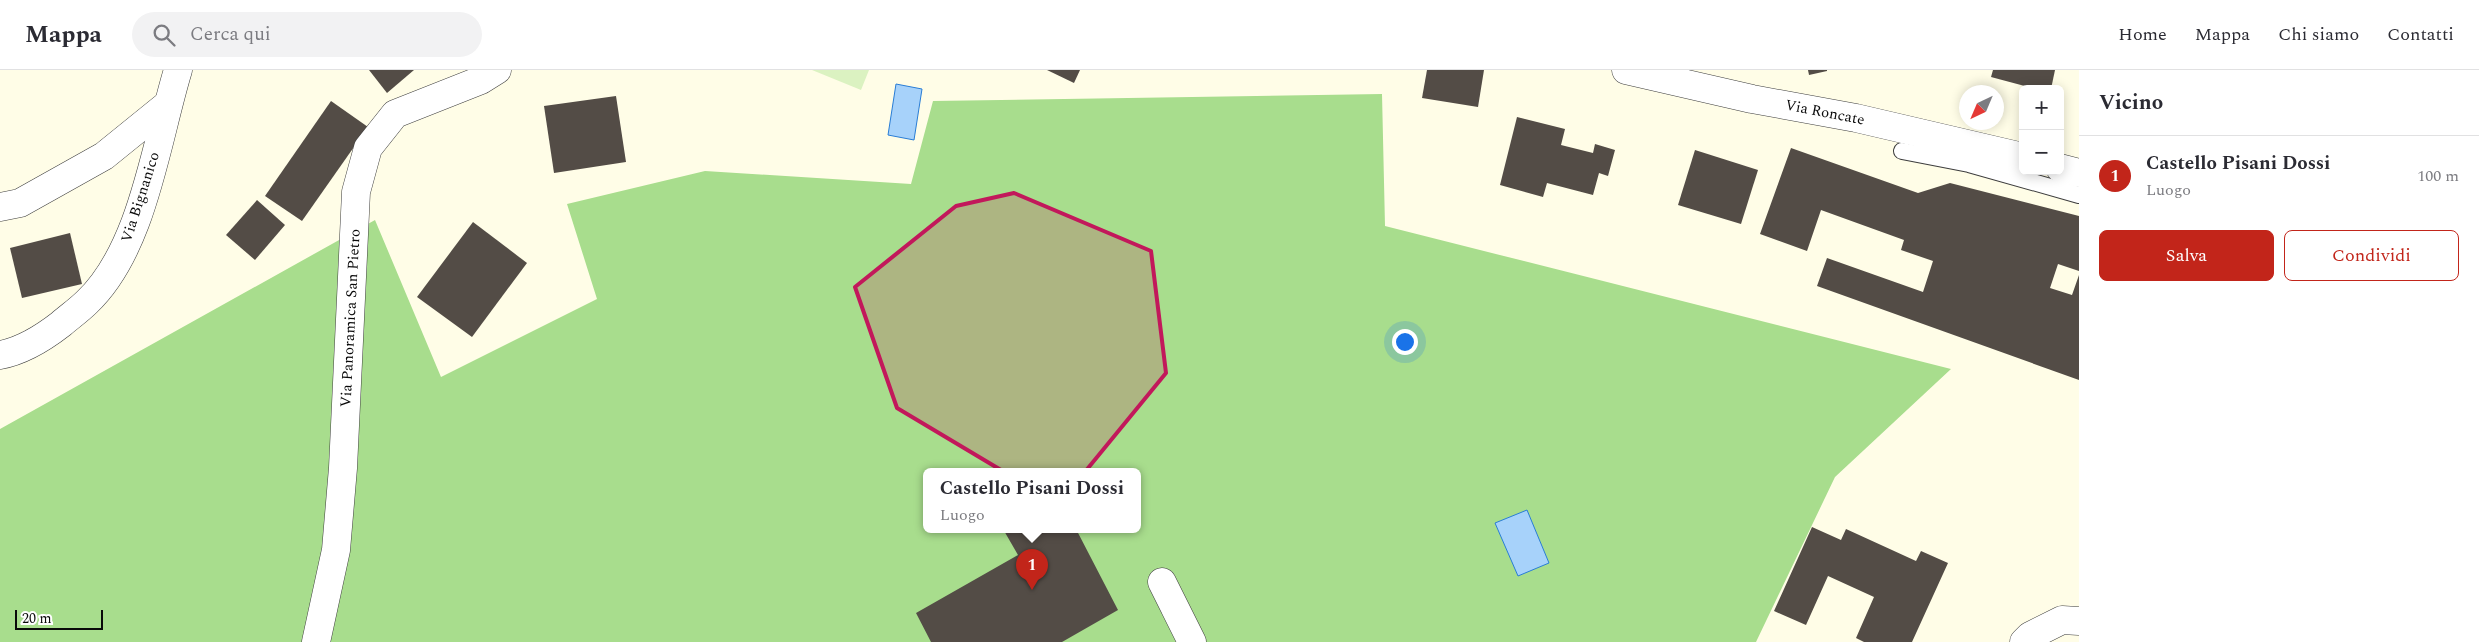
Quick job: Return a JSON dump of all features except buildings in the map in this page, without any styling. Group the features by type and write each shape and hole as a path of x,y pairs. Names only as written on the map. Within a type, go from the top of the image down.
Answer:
{"street":[{"name":"Via Bignanico","path":"0,354 13,353 48,334 88,302 110,274 132,231 178,70"},
{"name":"Via Panoramica San Pietro","path":"316,642 336,550 343,468 356,192 368,148 395,114 481,80 496,70"},
{"name":"Via Roncate","path":"1626,70 1752,99 1856,118 2019,156"},
{"path":"0,207 20,203 104,156 167,105"},
{"path":"2064,169 2079,173"},
{"path":"1162,582 1192,642"},
{"path":"2024,642 2030,636 2062,620 2079,622"}],"lane":[{"path":"1902,151 1969,164 2079,195"}],"highlighted area":[{"path":"1014,193 1151,251 1166,373 1084,473 1011,476 897,408 855,287 956,206"}],"green space":[{"path":"812,70 869,70 861,90"},
{"path":"1382,94 1385,226 1951,369 1835,477 1756,642 0,642 0,429 375,220 441,377 597,299 567,204 705,171 911,184 933,101"}],"water":[{"path":"896,84 922,89 914,140 888,135"},
{"path":"1527,510 1549,563 1518,576 1495,523"}],"place":[{"name":"Castello Pisani Dossi","path":"1032,590"}]}
